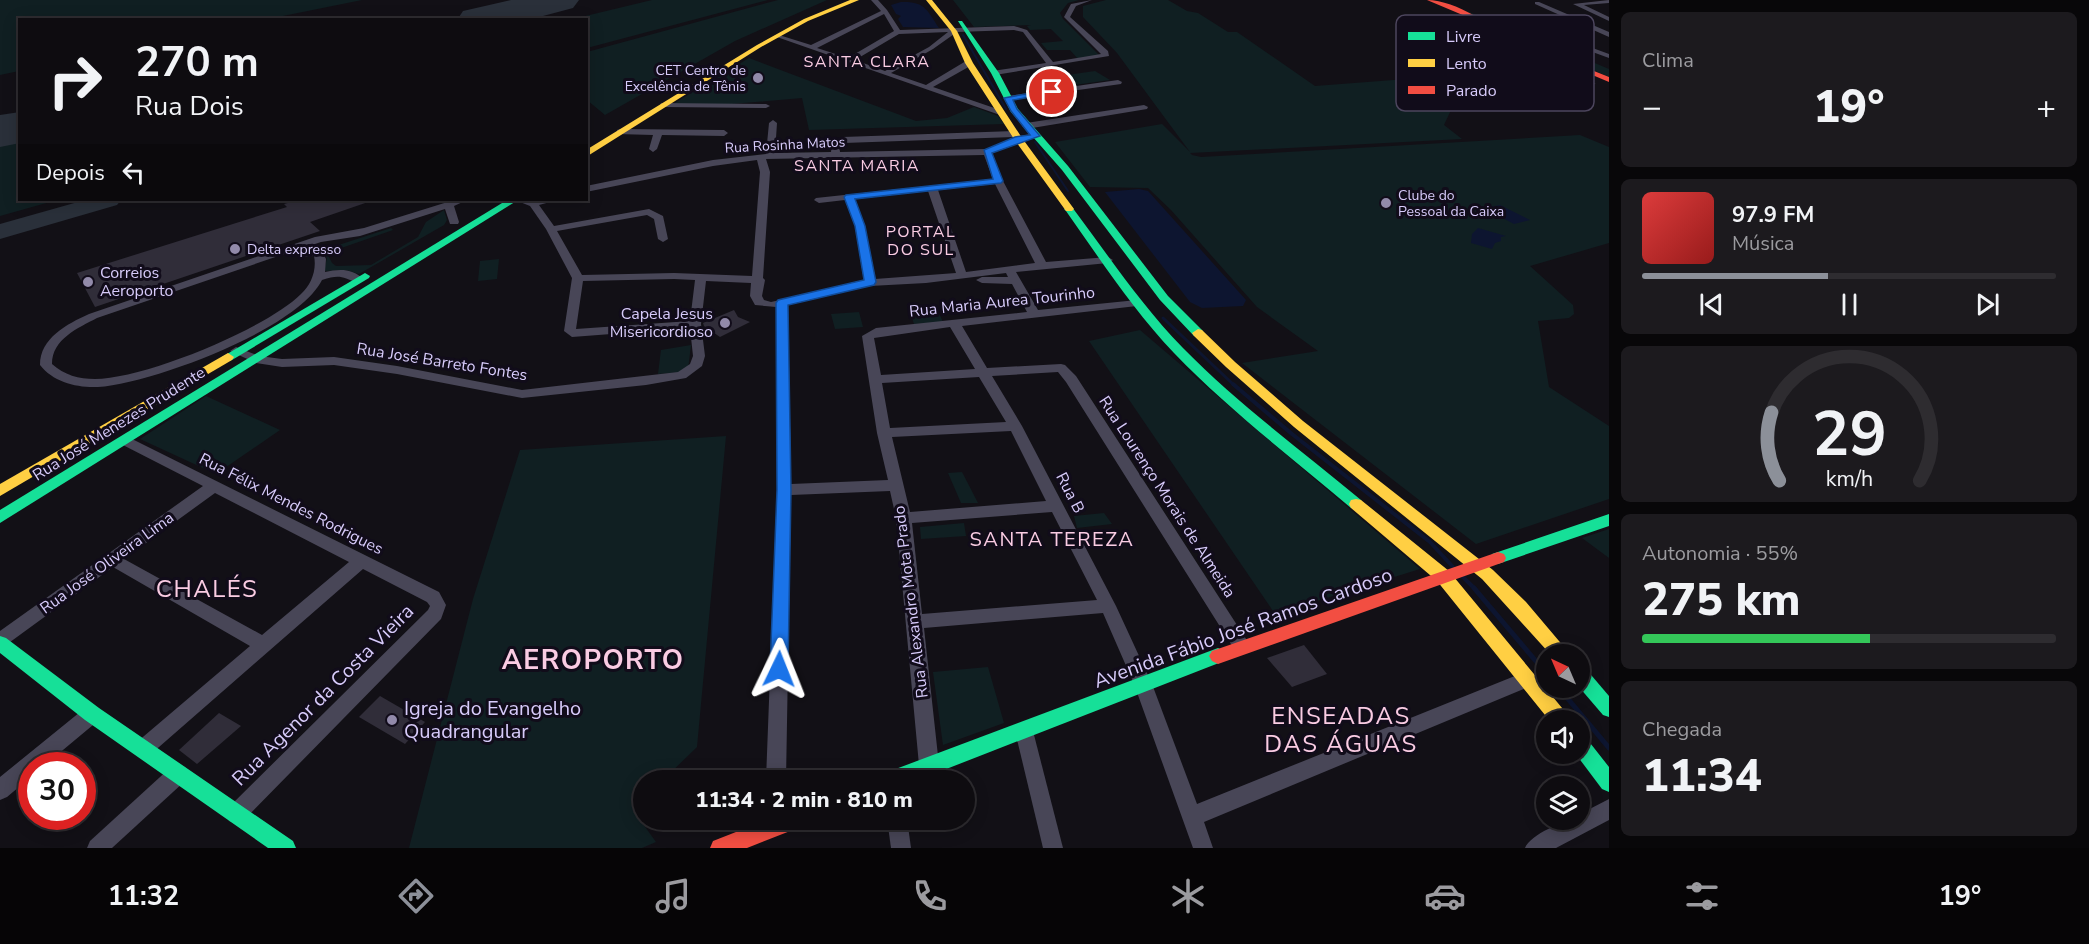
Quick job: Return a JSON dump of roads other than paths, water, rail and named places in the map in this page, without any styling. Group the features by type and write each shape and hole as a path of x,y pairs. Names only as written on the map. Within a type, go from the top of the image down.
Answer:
{"street":[{"path":"588,153 664,105 723,54 794,18 840,0"},
{"path":"588,139 674,84 688,83 692,80 702,81 806,20 856,0"},
{"path":"874,0 885,11 898,32"},
{"path":"929,0 960,31 995,72 1008,98 1019,133"},
{"path":"945,0 960,31 969,63 1000,114 1019,133 1137,303 1177,349 1234,405 1445,576 1552,710"},
{"path":"995,72 1105,56 1105,53 1067,17 1073,5 1089,0"},
{"path":"1430,0 1467,15"},
{"path":"1442,0 1481,15"},
{"path":"1609,1 1576,5 1609,18"},
{"path":"1537,3 1564,15"},
{"path":"811,48 885,11"},
{"path":"1594,28 1609,35"},
{"path":"850,60 898,32 1022,29 1052,65"},
{"path":"886,73 960,31"},
{"path":"777,36 1000,114"},
{"path":"1594,46 1609,45"},
{"path":"1594,50 1609,56"},
{"path":"1594,60 1609,66"},
{"path":"927,88 969,63"},
{"path":"1594,74 1609,80"},
{"path":"1008,98 1118,82"},
{"path":"664,105 766,106"},
{"path":"836,155 835,143 843,140 1019,133 1144,107"},
{"path":"773,123 765,157 765,188 756,296 759,303 771,305 782,303 870,282 1012,275 1042,265 1108,260"},
{"path":"620,132 724,133"},
{"path":"1042,265 998,181 987,152 1019,133 1036,136 1065,168 1164,298 1215,351 1296,422 1473,566 1526,613 1552,644"},
{"path":"653,149 658,134"},
{"name":"Rua Rosinha Matos","path":"590,186 692,166 765,157 987,152"},
{"path":"819,200 998,181"},
{"path":"932,188 962,275"},
{"path":"849,197 860,226 870,282"},
{"path":"296,251 318,253 321,260 318,278 303,298 253,330 173,363 120,380 98,383 62,378 46,365 45,358 51,345 63,334 93,316 296,251 331,235 364,231 393,224 459,201"},
{"name":"Rua José Menezes Prudente","path":"0,491 489,201"},
{"name":"Rua José Menezes Prudente","path":"0,518 511,201"},
{"path":"523,201 533,204 544,201"},
{"path":"449,204 454,222"},
{"path":"533,204 578,278 570,331 572,333 695,324 701,278"},
{"path":"550,229 649,212 659,218 663,239"},
{"path":"318,278 348,273 358,280"},
{"path":"926,280 962,275 1012,275"},
{"path":"1012,275 1035,315"},
{"path":"578,278 636,276 759,280"},
{"path":"776,770 784,490 782,303"},
{"name":"Rua Maria Aurea Tourinho","path":"871,334 1137,303"},
{"name":"Rua José Barreto Fontes","path":"236,351 256,359 282,363 334,362 397,370 522,394 614,390 682,375 693,370 699,356 695,324"},
{"name":"Rua B","path":"955,325 1015,426 1108,606 1143,684 1203,848"},
{"name":"Rua Alexandro Mota Prado","path":"871,334 868,339 877,379 884,433 904,518 928,765"},
{"name":"Rua Lourenço Morais de Almeida","path":"985,374 1054,366 1061,368 1071,379 1242,647"},
{"path":"877,379 985,374"},
{"path":"132,413 141,418 142,428"},
{"path":"884,433 1015,426"},
{"name":"Rua Félix Mendes Rodrigues","path":"124,440 433,597 438,605"},
{"path":"784,490 896,485"},
{"name":"Rua José Oliveira Lima","path":"0,642 214,486"},
{"path":"904,518 1056,506"},
{"name":"Avenida Fábio José Ramos Cardoso","path":"916,770 1242,647 1609,520"},
{"path":"113,560 264,645"},
{"path":"144,748 362,560"},
{"name":"Rua Agenor da Costa Vieira","path":"237,814 435,614 438,605"},
{"path":"915,622 1108,606"},
{"path":"0,642 92,714 237,814 272,844"},
{"path":"1191,817 1527,679"},
{"path":"1590,687 1609,709"},
{"path":"0,790 92,714"},
{"path":"1024,731 1053,848"},
{"path":"1590,758 1609,782"},
{"path":"97,848 178,774"},
{"path":"1535,848 1609,809"},
{"path":"720,848 752,842 767,830"},
{"path":"899,830 901,848"}],"water":[{"path":"901,2 920,5 939,28 903,27 898,19 901,16 896,14 891,5"},
{"path":"1139,189 1148,191 1246,300 1243,306 1202,308 1190,302 1105,192"},
{"path":"1500,205 1530,220 1514,224 1484,208"},
{"path":"1478,228 1506,236 1501,237 1501,241 1495,243 1492,249 1471,243 1472,234"}],"waterway":[{"path":"963,35 1006,109"},
{"path":"1035,142 1068,191"},
{"path":"1163,318 1235,386"},
{"path":"1233,384 1292,434 1430,542 1453,567"},
{"path":"1463,577 1474,588"},
{"path":"1474,588 1536,661"},
{"path":"1567,698 1609,748"}],"place":[{"name":"CET Centro de Excelência de Tênis","path":"758,78"},
{"name":"Clube do Pessoal da Caixa","path":"1386,203"},
{"name":"Delta expresso","path":"235,249"},
{"name":"Correios Aeroporto","path":"88,282"},
{"name":"Capela Jesus Misericordioso","path":"725,323"},
{"name":"Igreja do Evangelho Quadrangular","path":"392,720"}],"district":[{"name":"SANTA CLARA","path":"867,62"},
{"name":"SANTA MARIA","path":"857,166"},
{"name":"PORTAL DO SUL","path":"921,241"},
{"name":"SANTA TEREZA","path":"1052,539"},
{"name":"CHALÉS","path":"207,589"},
{"name":"AEROPORTO","path":"593,660"},
{"name":"ENSEADAS DAS ÁGUAS","path":"1341,730"}]}
